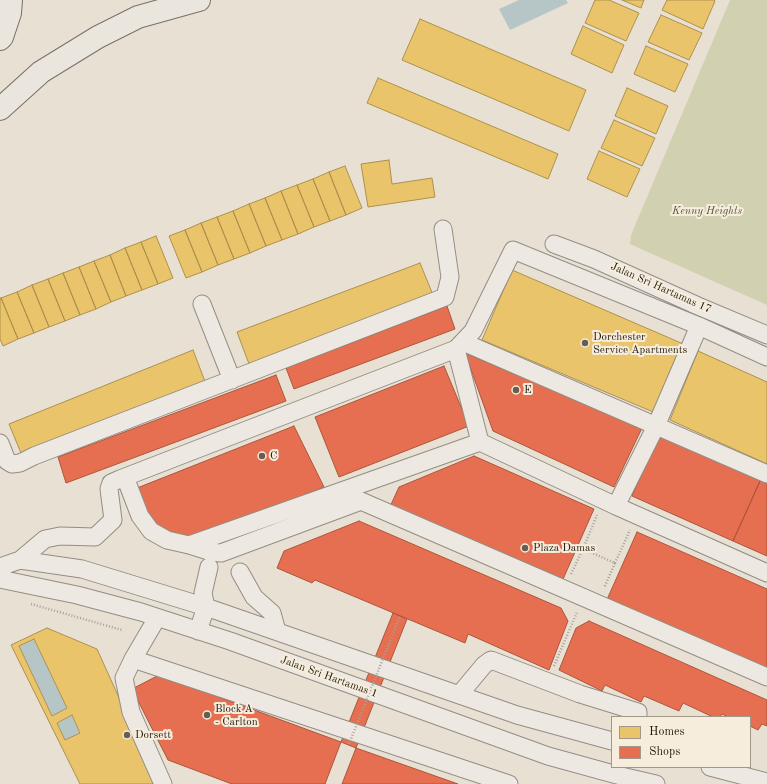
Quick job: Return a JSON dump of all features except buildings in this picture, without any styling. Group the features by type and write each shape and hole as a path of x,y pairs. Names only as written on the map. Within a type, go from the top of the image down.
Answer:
{"highway":[{"path":"0,3 4,0"},
{"path":"0,39 10,13 11,0"},
{"path":"0,109 41,72 98,37 138,17 199,0"}],"street":[{"path":"0,443 6,461 12,464 20,464 34,456 445,297 450,277 443,229"},
{"name":"Jalan Sri Hartamas 17","path":"554,244 594,259 698,306 767,335"},
{"path":"0,567 25,556 45,539 60,536 95,537 114,520 109,489 112,484 123,478 460,345 473,331 513,250 698,326 767,357"},
{"path":"202,304 232,380"},
{"path":"616,506 656,426 698,326 698,306"},
{"path":"698,326 714,312"},
{"path":"460,345 656,426 767,474"},
{"path":"460,345 480,442"},
{"path":"189,545 480,442 616,506 767,573"},
{"path":"123,478 140,516 151,531 167,540 211,552 221,553 361,501 767,677"},
{"path":"25,556 82,569 206,607 517,715 611,741"},
{"path":"198,631 206,607 203,593 209,567"},
{"path":"240,572 254,597 272,613 277,631"},
{"name":"Jalan Sri Hartamas 1","path":"0,579 77,595 119,606 230,641 613,779 656,784"},
{"path":"157,618 133,658 124,678 131,712 163,784"},
{"path":"133,658 509,784"},
{"path":"459,694 484,665 491,660 580,694 638,712 638,716"},
{"path":"714,768 767,782"}],"path":[{"path":"564,589 583,549 597,514"},
{"path":"553,669 590,600 615,562 631,527"},
{"path":"583,549 615,562"},
{"path":"26,603 122,630"},
{"path":"349,744 400,616"}],"green space":[{"name":"Kenny Heights","path":"730,0 767,0 767,305 630,244 631,235"}],"shaded area":[{"path":"519,0 566,0 568,3 510,30 499,9"},
{"path":"34,639 67,708 52,716 19,646"},
{"path":"72,715 80,733 65,740 57,723"}],"place":[{"name":"Dorchester Service Apartments","path":"585,343"},
{"name":"E","path":"516,390"},
{"name":"C","path":"262,456"},
{"name":"Plaza Damas","path":"525,548"},
{"name":"Block A - Carlton","path":"207,715"},
{"name":"Dorsett","path":"127,735"}]}
